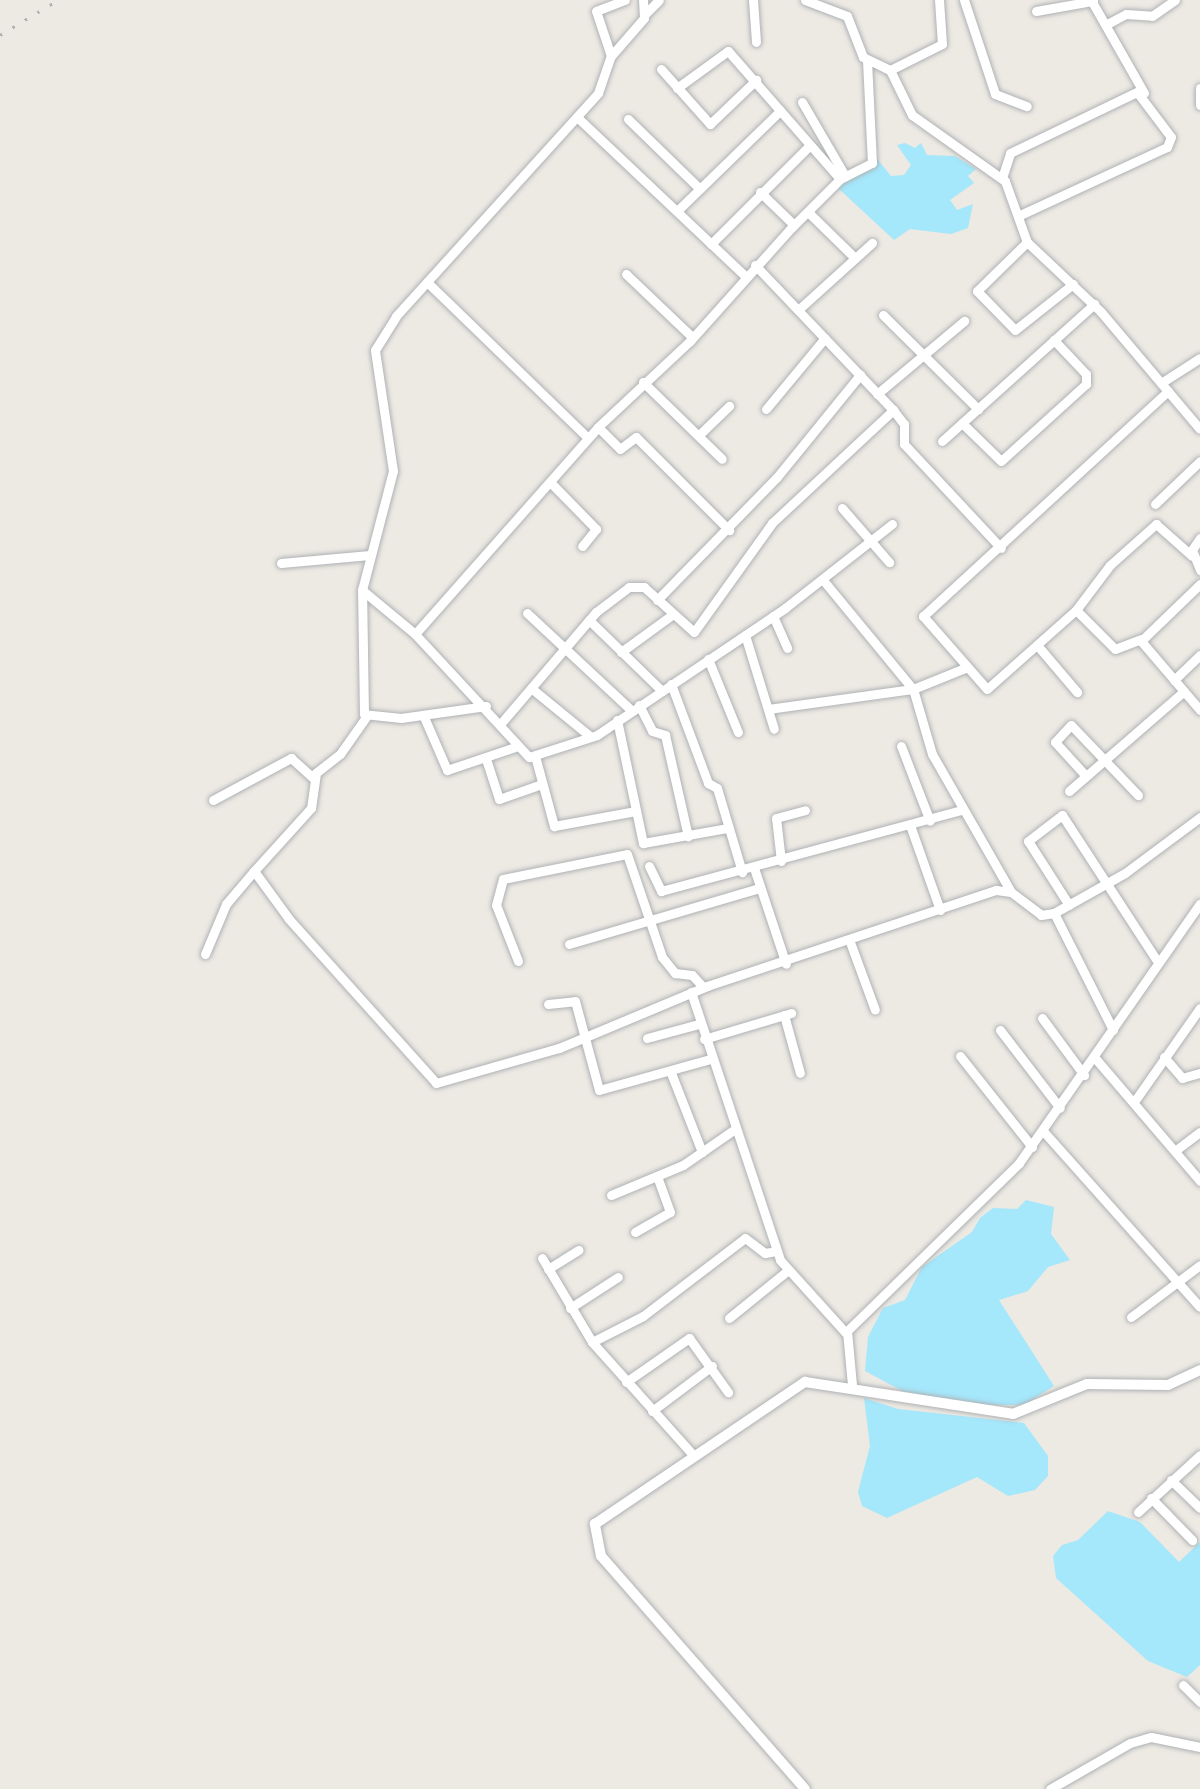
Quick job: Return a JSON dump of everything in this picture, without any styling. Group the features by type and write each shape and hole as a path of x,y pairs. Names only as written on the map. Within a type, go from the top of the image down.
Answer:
{"street":[{"path":"612,56 596,11 625,0"},
{"path":"643,0 646,13"},
{"path":"206,954 226,904 311,808 314,778 366,717 362,590 393,471 375,350 426,282 578,118 598,93 612,56 659,0"},
{"path":"752,0 756,42"},
{"path":"415,634 598,427 692,338 744,276 843,178 874,159 867,62 850,20 826,4 805,0"},
{"path":"890,70 942,44 939,0"},
{"path":"1107,24 1126,14 1145,18 1175,0"},
{"path":"967,1 994,94 1026,106"},
{"path":"1018,216 1169,144 1092,1 1036,12"},
{"path":"677,88 726,51 756,80 809,146 843,178"},
{"path":"867,62 890,70 914,117 1002,178 1026,242 1094,304 1200,429"},
{"path":"660,69 710,124 756,80"},
{"path":"1200,88 1200,105"},
{"path":"1002,178 1010,153 1137,92 1145,95"},
{"path":"802,102 843,178"},
{"path":"677,211 780,111"},
{"path":"578,118 744,276"},
{"path":"628,118 700,189"},
{"path":"711,244 809,146"},
{"path":"760,192 794,226"},
{"path":"808,212 855,258"},
{"path":"1026,242 977,291 1015,330 1073,284"},
{"path":"798,310 872,243"},
{"path":"756,265 893,410 904,424 904,444 1001,548"},
{"path":"626,274 692,338"},
{"path":"426,282 588,438"},
{"path":"942,441 1094,304"},
{"path":"883,315 978,409"},
{"path":"878,394 964,321"},
{"path":"766,409 824,338"},
{"path":"962,422 1001,461 1086,384 1086,374 1054,340"},
{"path":"1200,358 1164,387 1001,548 923,616 965,668 988,689 1076,610 1110,565 1156,524 1192,556 1200,570"},
{"path":"658,600 728,530 860,376"},
{"path":"642,382 722,459"},
{"path":"700,435 729,406"},
{"path":"502,722 589,620 629,587 644,587 694,632 772,523 893,410"},
{"path":"598,427 620,449 636,437 728,530"},
{"path":"1155,504 1200,461"},
{"path":"550,482 596,528 582,546"},
{"path":"842,508 889,562"},
{"path":"362,590 415,634 502,722 526,757 535,756 591,737 774,616 892,524"},
{"path":"1192,556 1200,538"},
{"path":"282,563 370,555"},
{"path":"823,580 913,689 927,740 962,810 1011,892 1034,912 1054,913 1108,884 1200,817"},
{"path":"1076,610 1116,648 1141,639 1200,584"},
{"path":"527,613 635,708 652,730 666,736 688,836"},
{"path":"621,652 672,615"},
{"path":"774,616 788,648"},
{"path":"589,620 666,688 728,828 742,872"},
{"path":"744,635 774,729"},
{"path":"1141,639 1200,709"},
{"path":"1036,646 1076,692"},
{"path":"1174,680 1200,655"},
{"path":"708,659 738,732"},
{"path":"768,709 913,689 965,668"},
{"path":"531,688 591,737"},
{"path":"1070,791 1184,691"},
{"path":"366,717 424,717 486,706"},
{"path":"424,717 447,770 518,746"},
{"path":"617,720 644,844 728,828"},
{"path":"1086,776 1054,742 1070,726 1138,795"},
{"path":"901,746 930,821"},
{"path":"535,756 554,826 636,811"},
{"path":"214,800 292,758 314,778"},
{"path":"486,759 499,799 542,784"},
{"path":"782,861 776,818 805,810"},
{"path":"648,866 659,891 911,828 962,810"},
{"path":"1069,905 1028,841 1060,815 1156,959"},
{"path":"911,828 940,910"},
{"path":"518,960 496,902 509,877 627,854 667,965 704,987"},
{"path":"754,868 786,964"},
{"path":"254,871 435,1082 560,1048 704,987 786,964 996,890 1011,892"},
{"path":"569,944 759,888"},
{"path":"846,1332 981,1206 1032,1147 1084,1076 1156,959 1198,910"},
{"path":"1054,913 1113,1030"},
{"path":"850,942 875,1010"},
{"path":"691,992 776,1251 787,1272 846,1332 856,1386"},
{"path":"548,1004 573,999 599,1090 710,1059"},
{"path":"1136,1099 1200,1008"},
{"path":"704,1038 788,1014 800,1073"},
{"path":"1042,1018 1084,1076"},
{"path":"1186,1027 1200,1019"},
{"path":"647,1038 699,1024"},
{"path":"1000,1030 1060,1108"},
{"path":"960,1056 1032,1147"},
{"path":"1164,1057 1182,1078 1200,1073"},
{"path":"1095,1058 1136,1099 1200,1181"},
{"path":"670,1073 702,1152"},
{"path":"612,1195 658,1176 735,1129"},
{"path":"1044,1132 1200,1307"},
{"path":"1176,1150 1200,1132"},
{"path":"634,1232 670,1212 658,1176"},
{"path":"592,1342 644,1316 745,1238 765,1252 776,1251"},
{"path":"548,1269 578,1250"},
{"path":"542,1258 592,1342 692,1454"},
{"path":"1130,1317 1200,1266"},
{"path":"729,1318 787,1272"},
{"path":"570,1308 618,1277"},
{"path":"626,1382 688,1338 728,1392"},
{"path":"652,1410 712,1366"},
{"path":"805,1789 594,1542 602,1518 800,1384 856,1386 998,1414 1028,1411 1088,1384 1168,1385 1200,1370"},
{"path":"1138,1512 1200,1455"},
{"path":"1171,1480 1200,1508"},
{"path":"1152,1498 1192,1540"},
{"path":"1183,1685 1200,1702"},
{"path":"1050,1789 1130,1742 1150,1737 1200,1747"}],"water":[{"path":"905,143 915,148 921,143 927,155 955,156 976,169 968,176 974,183 950,200 957,210 973,204 968,228 951,234 910,229 894,240 839,189 836,182 867,163 870,150 891,176 904,175 911,165 897,145"},
{"path":"1026,1200 1054,1207 1051,1234 1070,1260 1048,1267 1028,1291 999,1300 1054,1386 1024,1405 990,1405 908,1394 865,1371 868,1337 883,1308 905,1300 922,1267 972,1232 980,1218 993,1208 1017,1209"},
{"path":"864,1398 898,1409 1024,1423 1048,1456 1048,1476 1035,1490 1008,1496 977,1477 887,1518 862,1506 858,1492 870,1446"},
{"path":"1108,1511 1140,1522 1179,1562 1200,1542 1200,1665 1187,1677 1148,1661 1056,1578 1053,1556 1062,1545 1078,1540"}],"railway":[{"path":"0,35 58,0"}]}
